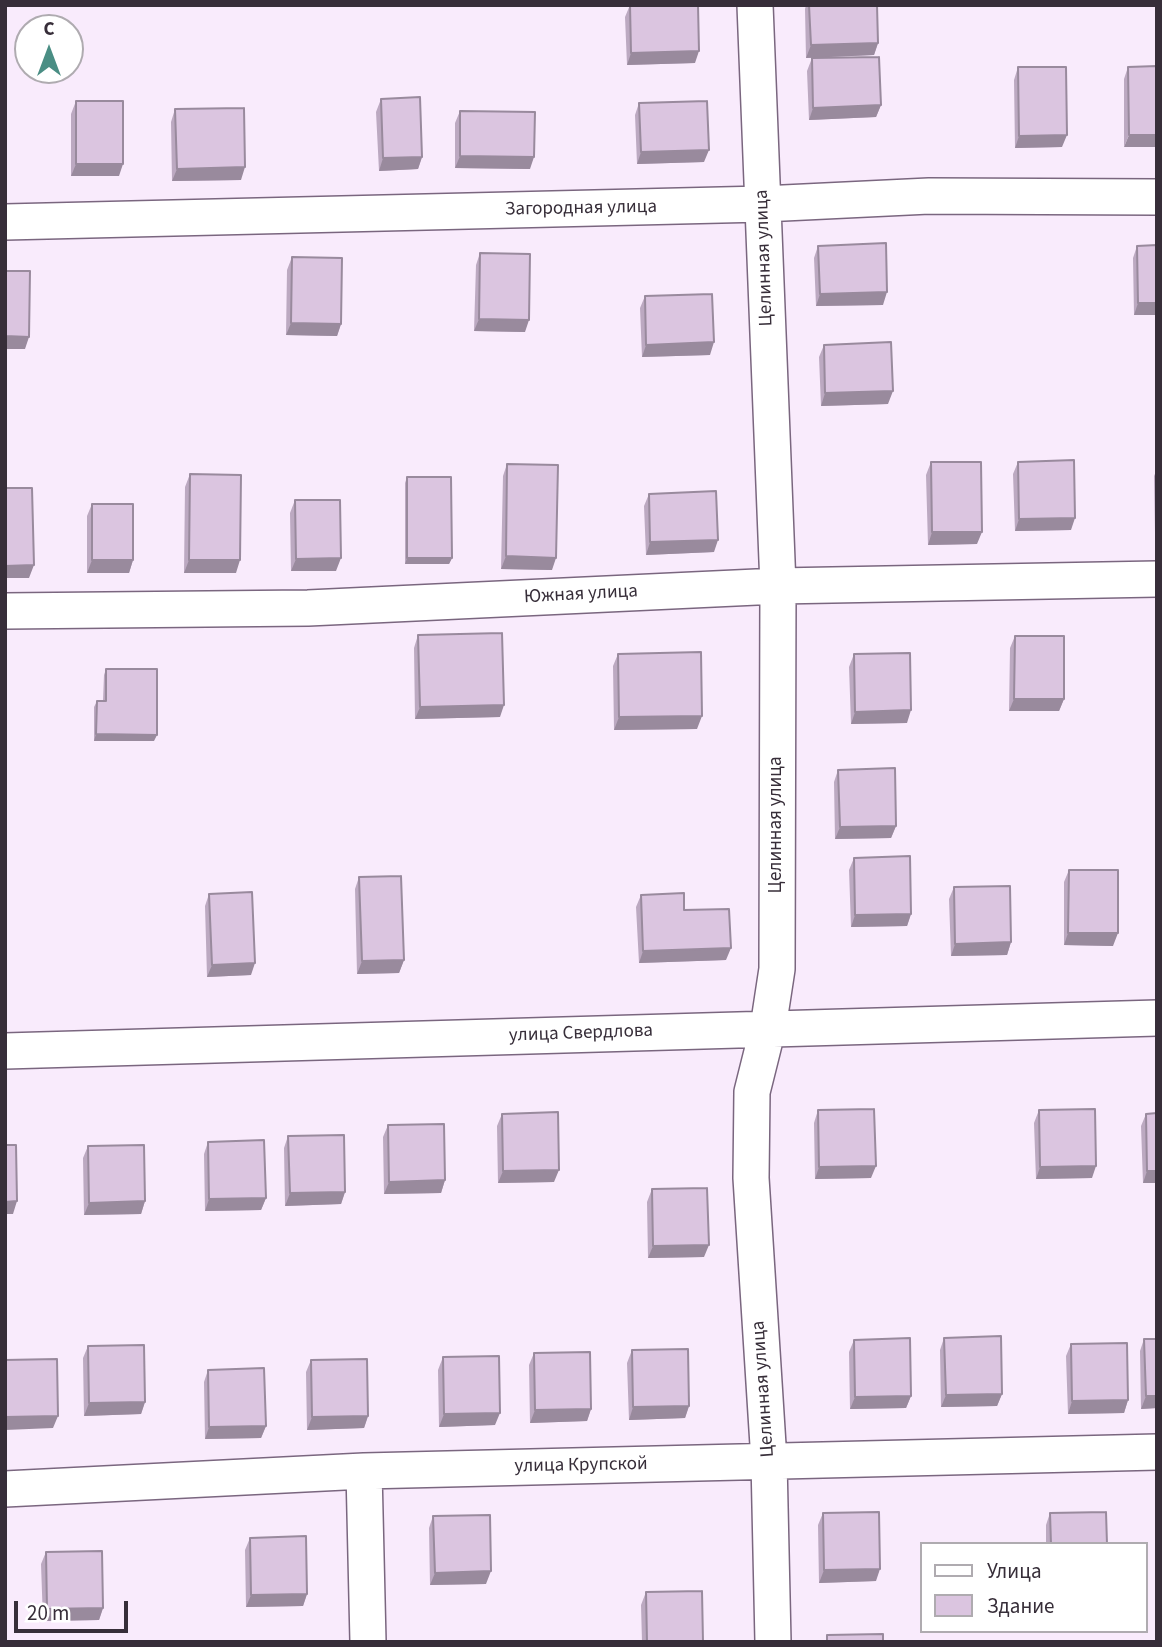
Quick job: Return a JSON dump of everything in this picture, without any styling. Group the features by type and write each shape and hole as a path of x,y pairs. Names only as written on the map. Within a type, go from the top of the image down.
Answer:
{"street":[{"name":"Целинная улица","path":"755,5 778,586 777,969 768,1028 752,1092 751,1178 769,1461 773,1642"},
{"name":"Загородная улица","path":"5,222 763,204 929,196 1157,197"},
{"name":"Южная улица","path":"5,611 308,608 778,586 1157,579"},
{"name":"улица Свердлова","path":"5,1051 1157,1018"},
{"name":"улица Крупской","path":"5,1489 364,1471 1157,1452"},
{"path":"364,1471 368,1642"}],"building":[{"path":"630,5 698,5 699,51 631,53"},
{"path":"809,5 877,5 878,43 811,45"},
{"path":"879,57 881,105 813,108 812,58"},
{"path":"1157,66 1157,135 1129,135 1128,67"},
{"path":"1018,67 1066,67 1067,135 1019,136"},
{"path":"420,97 422,157 383,158 381,99"},
{"path":"76,101 123,101 123,164 76,164"},
{"path":"707,101 709,150 641,152 639,103"},
{"path":"244,108 245,167 177,169 175,109"},
{"path":"460,111 535,112 534,157 460,156"},
{"path":"886,243 887,292 820,294 818,246"},
{"path":"1157,245 1157,303 1138,303 1137,246"},
{"path":"480,253 530,254 529,320 479,319"},
{"path":"292,257 342,258 341,324 291,323"},
{"path":"5,271 30,271 29,337 5,336"},
{"path":"712,294 714,342 646,345 645,296"},
{"path":"891,342 893,391 825,393 824,345"},
{"path":"1074,460 1075,518 1019,519 1018,462"},
{"path":"931,462 981,462 982,532 932,532"},
{"path":"507,464 558,465 556,558 506,556"},
{"path":"190,474 241,475 240,560 189,560"},
{"path":"407,477 451,477 452,558 407,558"},
{"path":"5,488 32,488 34,565 5,566"},
{"path":"716,491 718,540 650,542 649,494"},
{"path":"295,500 340,500 341,558 296,559"},
{"path":"92,504 133,504 133,560 92,560"},
{"path":"502,633 504,705 420,707 418,635"},
{"path":"1015,636 1064,636 1064,699 1014,699"},
{"path":"701,652 702,716 619,717 618,654"},
{"path":"910,653 911,710 855,712 854,654"},
{"path":"106,669 157,669 157,735 96,734 97,701 106,701"},
{"path":"895,768 896,826 840,827 838,770"},
{"path":"910,856 911,914 855,915 854,858"},
{"path":"1069,870 1118,870 1118,933 1068,933"},
{"path":"401,876 404,960 362,961 359,877"},
{"path":"1010,886 1011,942 955,944 954,887"},
{"path":"252,892 255,963 212,965 209,894"},
{"path":"684,893 684,910 729,909 731,948 643,951 641,895"},
{"path":"874,1109 876,1166 819,1167 818,1110"},
{"path":"1095,1109 1096,1166 1040,1167 1039,1110"},
{"path":"558,1112 559,1170 503,1171 502,1114"},
{"path":"1157,1113 1157,1171 1147,1171 1146,1114"},
{"path":"444,1124 445,1180 389,1182 388,1125"},
{"path":"344,1135 345,1192 290,1193 288,1136"},
{"path":"264,1140 266,1198 209,1199 208,1142"},
{"path":"5,1145 16,1145 17,1201 5,1202"},
{"path":"144,1145 145,1201 89,1203 88,1146"},
{"path":"707,1188 709,1245 653,1246 652,1189"},
{"path":"1001,1336 1002,1394 946,1395 944,1338"},
{"path":"910,1338 911,1396 855,1397 854,1340"},
{"path":"1144,1339 1157,1339 1157,1396 1146,1396"},
{"path":"1127,1343 1128,1400 1072,1401 1071,1344"},
{"path":"144,1345 145,1402 89,1403 88,1346"},
{"path":"688,1349 689,1406 633,1407 632,1350"},
{"path":"590,1352 591,1409 535,1410 534,1353"},
{"path":"499,1356 500,1413 444,1414 443,1357"},
{"path":"57,1359 58,1416 5,1417 5,1360"},
{"path":"367,1359 368,1416 312,1417 311,1360"},
{"path":"264,1368 266,1426 209,1427 208,1370"},
{"path":"879,1512 880,1569 824,1570 823,1513"},
{"path":"1106,1512 1107,1542 1051,1542 1050,1513"},
{"path":"490,1515 491,1571 435,1573 433,1516"},
{"path":"306,1536 307,1594 251,1595 250,1538"},
{"path":"102,1551 103,1608 47,1609 46,1552"},
{"path":"702,1591 703,1642 647,1642 646,1592"},
{"path":"883,1634 883,1642 827,1642 827,1635"}]}
